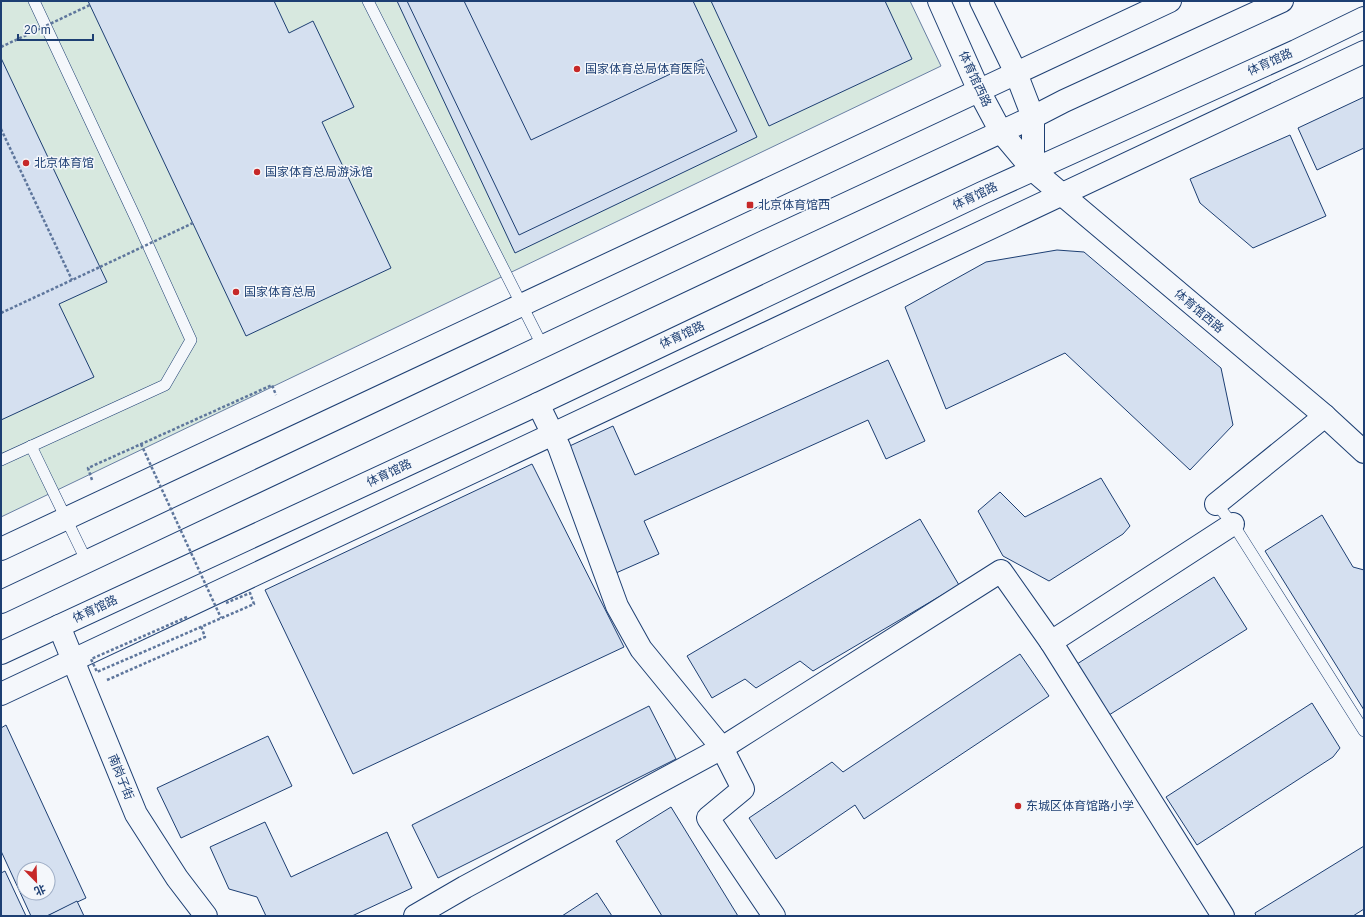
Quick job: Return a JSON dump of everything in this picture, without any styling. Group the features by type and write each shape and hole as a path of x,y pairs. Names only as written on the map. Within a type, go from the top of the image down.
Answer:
{"street":[{"name":"体育馆西路","path":"939,1 979,90 1001,132 1033,170 1325,416 1364,452"},
{"path":"981,1 1016,73 1033,117 1033,170"},
{"path":"1,549 1170,1"},
{"path":"1,602 1033,117 1064,101 1282,1"},
{"name":"体育馆路","path":"1,653 538,404 982,193 1296,51 1364,18"},
{"path":"1,694 1364,52"},
{"path":"538,404 559,447 617,606 641,649 722,748 743,789 708,818 774,916"},
{"path":"1216,504 1325,416"},
{"path":"1051,642 1233,524"},
{"path":"415,916 472,883 722,748 1001,570 1051,642 1223,916"},
{"name":"南岗子街","path":"59,626 136,814 177,878 206,916"}],"lane":[{"path":"1,460 165,385 192,340 34,1"},
{"path":"368,1 542,347"},
{"path":"31,446 87,562"},
{"path":"1216,504 1233,524 1364,731"}],"path":[{"path":"1,47 90,5"},
{"path":"1,129 72,280"},
{"path":"1,313 100,268 193,222"},
{"path":"91,475 88,468 272,385 276,396 269,399"},
{"path":"141,444 221,618"},
{"path":"187,617 91,659 97,672 254,604 250,593 226,603"},
{"path":"104,682 205,637 198,620"}],"shaded area":[{"name":"国家体育总局","path":"1,1 910,1 941,66 1,517"}],"building":[{"name":"国家体育总局游泳馆","path":"88,1 274,1 289,33 313,21 354,107 322,122 391,268 246,336"},
{"name":"国家体育总局体育医院","path":"397,1 693,1 757,137 515,253"},
{"path":"407,1 464,1 531,140 702,59 737,131 519,235"},
{"path":"711,1 885,1 912,59 769,126"},
{"name":"北京体育馆","path":"1,58 107,282 59,304 94,377 1,420"},
{"path":"1364,97 1364,148 1317,170 1298,128"},
{"path":"1290,135 1326,216 1253,248 1200,203 1190,179"},
{"path":"1057,250 1084,252 1221,368 1233,425 1190,470 1065,353 946,409 905,307 986,262"},
{"path":"888,360 925,441 886,459 868,420 644,521 659,554 616,573 561,450 613,426 635,475"},
{"path":"532,464 624,647 353,774 265,590"},
{"path":"1101,478 1130,526 1123,534 1049,581 1003,556 978,511 1000,492 1025,517"},
{"path":"1322,515 1353,567 1364,570 1364,710 1265,551"},
{"path":"920,519 959,585 813,671 800,661 756,688 745,679 712,698 687,656"},
{"path":"1214,577 1247,629 1109,715 1077,664"},
{"path":"1020,654 1049,696 864,819 855,805 776,859 749,818 832,762 843,772"},
{"path":"1312,703 1340,748 1333,757 1197,845 1166,797"},
{"path":"649,706 676,759 438,878 412,825"},
{"path":"6,725 86,898 47,916 31,916 24,901 56,901 56,861 16,861 16,884 1,851 1,728"},
{"path":"268,736 292,786 181,838 157,788"},
{"path":"671,807 738,916 662,916 616,841"},
{"path":"265,822 291,877 387,832 412,888 352,916 266,916 257,897 229,889 210,847"},
{"path":"1364,846 1364,909 1353,916 1256,916 1255,913"},
{"path":"5,871 16,895 16,901 19,901 26,916 1,916 1,873"},
{"path":"597,893 612,916 562,916"},
{"path":"77,901 84,916 47,916"}],"place":[{"name":"国家体育总局体育医院","path":"577,69"},
{"name":"北京体育馆","path":"26,163"},
{"name":"国家体育总局游泳馆","path":"257,172"},
{"name":"北京体育馆西","path":"750,205"},
{"name":"国家体育总局","path":"236,292"},
{"name":"东城区体育馆路小学","path":"1018,806"}]}
